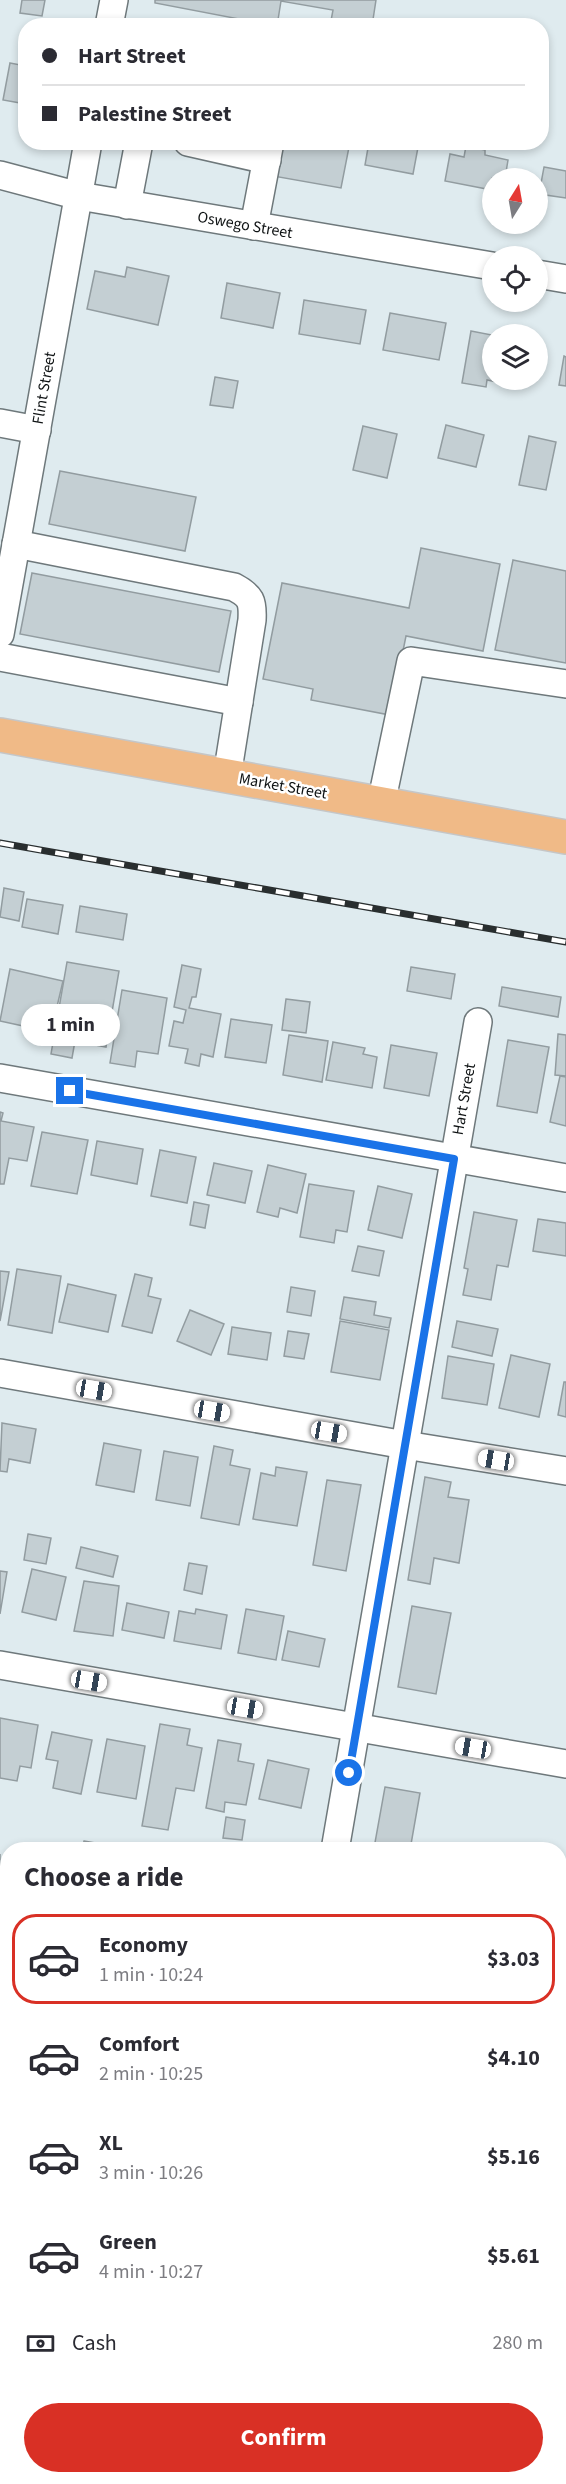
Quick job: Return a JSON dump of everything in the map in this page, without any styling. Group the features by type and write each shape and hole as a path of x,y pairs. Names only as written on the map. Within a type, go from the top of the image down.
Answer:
{"main road":[{"name":"Market Street","path":"0,735 566,837"}],"street":[{"path":"111,18 114,0"},
{"name":"Flint Street","path":"0,634 87,150"},
{"path":"127,205 137,150"},
{"path":"254,226 268,151"},
{"name":"Oswego Street","path":"0,175 79,196 127,205 482,264"},
{"path":"548,276 566,279"},
{"path":"0,423 37,430"},
{"path":"16,544 234,587 247,594 252,606 252,620 227,777"},
{"path":"0,657 239,702"},
{"path":"381,804 411,661 566,684"},
{"name":"Hart Street","path":"336,1842 478,1022"},
{"path":"0,1078 566,1178"},
{"path":"0,1373 405,1445 566,1471"},
{"path":"0,1665 566,1764"}],"building":[{"path":"22,0 45,0 42,16 20,13"},
{"path":"155,0 376,0 373,18 332,18 333,10 281,1 278,18 233,18 155,3"},
{"path":"10,63 18,64 18,103 3,100"},
{"path":"278,150 348,150 341,188 273,176"},
{"path":"368,150 418,150 413,174 365,165"},
{"path":"465,150 485,150 485,155 508,160 507,168 482,168 482,188 445,181 450,154 464,157"},
{"path":"544,167 566,171 566,198 548,195 548,168"},
{"path":"127,267 169,276 158,325 87,309 95,271 125,277"},
{"path":"227,283 280,293 273,328 221,318"},
{"path":"304,300 366,310 360,344 299,334"},
{"path":"390,313 446,323 439,360 383,350"},
{"path":"471,331 482,333 482,386 462,383"},
{"path":"564,356 566,357 566,386 559,385"},
{"path":"215,377 238,381 233,408 210,405"},
{"path":"446,425 484,435 476,467 438,458"},
{"path":"363,426 397,434 387,478 353,470"},
{"path":"529,436 556,442 546,490 519,485"},
{"path":"60,471 196,497 185,551 49,524"},
{"path":"421,548 500,564 483,651 406,636 390,715 311,700 313,689 263,679 282,583 409,608"},
{"path":"513,560 566,571 566,663 495,650"},
{"path":"32,573 231,611 219,672 20,634"},
{"path":"4,888 24,892 19,921 0,917"},
{"path":"27,899 63,905 58,934 22,927"},
{"path":"80,906 127,914 123,940 76,932"},
{"path":"67,962 119,971 106,1047 75,1041 72,1058 51,1054"},
{"path":"182,965 201,969 196,997 192,997 189,1008 221,1014 213,1057 201,1054 199,1066 185,1063 188,1049 169,1046 174,1021 183,1023 186,1010 174,1007"},
{"path":"411,967 455,974 451,999 407,991"},
{"path":"10,969 63,981 51,1032 0,1021"},
{"path":"502,987 561,997 558,1017 499,1006"},
{"path":"122,990 167,998 158,1054 137,1051 135,1067 110,1063"},
{"path":"286,999 310,1002 306,1033 282,1030"},
{"path":"231,1019 272,1025 266,1063 225,1057"},
{"path":"558,1034 566,1035 566,1076 555,1075"},
{"path":"289,1035 328,1041 322,1082 283,1075"},
{"path":"508,1040 549,1047 537,1113 497,1106"},
{"path":"333,1042 365,1048 363,1054 377,1057 372,1088 326,1080"},
{"path":"391,1045 437,1053 429,1096 384,1088"},
{"path":"560,1076 566,1077 566,1126 550,1122"},
{"path":"0,1112 3,1113 1,1121 34,1127 27,1161 9,1158 4,1184 0,1184"},
{"path":"42,1132 88,1140 77,1194 31,1186"},
{"path":"97,1141 143,1149 137,1184 91,1175"},
{"path":"160,1150 196,1157 187,1203 151,1196"},
{"path":"214,1163 252,1171 245,1203 207,1195"},
{"path":"268,1165 306,1174 297,1213 280,1208 278,1217 257,1212"},
{"path":"309,1184 354,1191 347,1232 336,1230 334,1243 300,1237"},
{"path":"378,1186 412,1194 402,1238 368,1230"},
{"path":"194,1202 209,1205 205,1228 190,1225"},
{"path":"474,1212 517,1220 508,1267 497,1265 491,1300 463,1295 468,1269 464,1268"},
{"path":"538,1219 566,1223 566,1256 533,1251"},
{"path":"358,1246 384,1251 379,1276 352,1271"},
{"path":"17,1269 61,1276 52,1333 8,1325"},
{"path":"0,1271 9,1272 0,1321"},
{"path":"135,1274 152,1278 148,1296 161,1299 152,1333 122,1326"},
{"path":"68,1284 116,1295 108,1332 59,1322"},
{"path":"291,1287 315,1291 311,1316 287,1312"},
{"path":"344,1297 376,1302 374,1315 391,1318 389,1328 340,1319"},
{"path":"190,1310 224,1324 211,1355 177,1341"},
{"path":"340,1321 389,1330 380,1380 331,1372"},
{"path":"457,1321 498,1329 492,1356 452,1347"},
{"path":"232,1327 271,1333 267,1360 228,1354"},
{"path":"288,1331 309,1334 304,1359 284,1356"},
{"path":"511,1355 550,1364 539,1417 499,1408"},
{"path":"448,1356 494,1364 487,1405 442,1398"},
{"path":"564,1382 566,1382 566,1417 558,1415"},
{"path":"2,1423 36,1429 30,1463 9,1459 7,1472 0,1471"},
{"path":"104,1443 141,1450 134,1492 96,1485"},
{"path":"214,1446 233,1450 230,1465 250,1469 239,1525 201,1518"},
{"path":"164,1451 198,1457 190,1506 156,1500"},
{"path":"276,1467 307,1472 297,1526 253,1519 261,1473 275,1476"},
{"path":"425,1477 451,1482 448,1497 469,1500 459,1563 434,1558 430,1584 408,1580"},
{"path":"327,1480 361,1485 346,1571 313,1565"},
{"path":"28,1534 51,1538 46,1564 24,1560"},
{"path":"81,1547 118,1556 113,1577 76,1568"},
{"path":"189,1563 207,1566 202,1594 184,1590"},
{"path":"32,1569 66,1577 56,1620 22,1612"},
{"path":"0,1571 7,1572 0,1614"},
{"path":"84,1581 119,1586 113,1636 74,1631"},
{"path":"127,1603 169,1612 164,1638 122,1630"},
{"path":"412,1606 451,1613 436,1694 398,1687"},
{"path":"196,1609 227,1615 221,1649 174,1641 179,1611 195,1614"},
{"path":"246,1609 284,1616 276,1660 238,1653"},
{"path":"288,1631 325,1639 319,1667 282,1660"},
{"path":"0,1718 38,1725 31,1768 20,1766 17,1781 0,1778"},
{"path":"160,1724 190,1729 187,1745 202,1748 194,1791 176,1788 168,1830 142,1826"},
{"path":"52,1732 92,1740 81,1794 53,1788 58,1761 46,1759"},
{"path":"107,1739 145,1746 136,1799 97,1792"},
{"path":"218,1740 241,1744 238,1761 254,1764 246,1805 225,1802 224,1812 206,1808"},
{"path":"268,1760 309,1769 301,1808 259,1799"},
{"path":"385,1787 420,1793 411,1842 375,1842"},
{"path":"226,1817 245,1820 242,1840 223,1838"}],"railway":[{"path":"0,843 566,942"}],"route":[{"path":"70,1091 454,1159 349,1773"}]}
